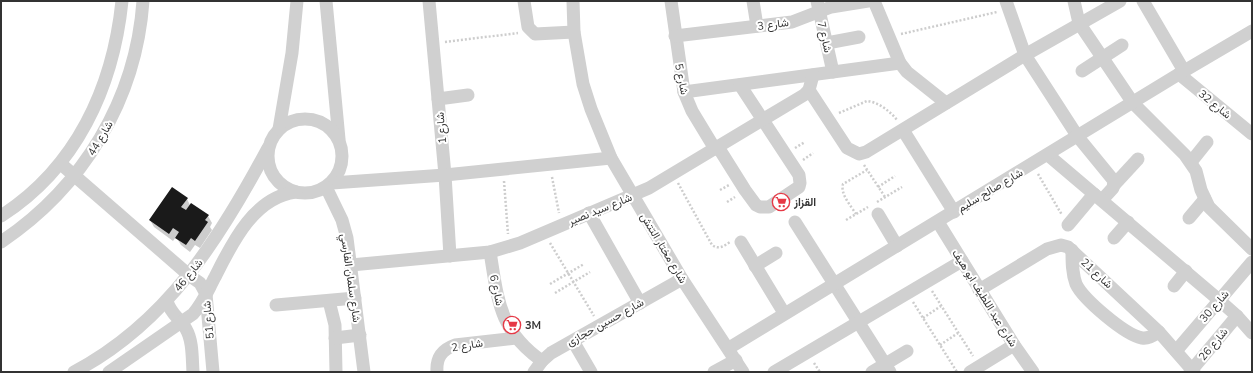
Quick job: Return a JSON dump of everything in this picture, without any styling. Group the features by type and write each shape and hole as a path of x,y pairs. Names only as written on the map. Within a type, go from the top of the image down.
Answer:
{"street":[{"name":"شارع 44","path":"1,216 19,204 61,164 78,140 98,98 114,48 122,1"},
{"name":"شارع 44","path":"1,242 43,209 75,175 93,150 116,110 129,75 138,39 143,1"},
{"path":"297,1 292,53 279,128 268,148 269,167 273,176 287,189 296,192 312,192 329,185 611,158"},
{"path":"326,1 339,139 343,154 341,169 329,185"},
{"name":"شارع 1","path":"429,1 445,175 450,256"},
{"path":"524,1 527,23 531,31 539,35 574,32"},
{"name":"شارع مختار التتش","path":"573,1 574,32 587,97 611,158 682,279 729,348 743,372"},
{"name":"شارع 5","path":"671,1 684,92 692,111 756,205 764,208 768,207 799,187 800,183 799,175 763,120"},
{"path":"753,1 756,26"},
{"name":"شارع 3","path":"675,36 792,22 818,6 868,1"},
{"path":"874,1 900,63 907,72 946,103"},
{"path":"1074,1 1079,23 1133,102 1191,162 1205,199 1216,215 1252,249"},
{"path":"813,75 809,90 847,148 859,154 866,152 1025,55 1120,1"},
{"path":"1143,1 1182,72"},
{"path":"1008,3 1025,55 1078,137 1112,178 1114,185"},
{"name":"شارع 7","path":"818,6 833,72"},
{"name":"شارع صالح سليم","path":"729,348 1078,137 1182,72 1252,31"},
{"path":"827,43 859,37"},
{"path":"1082,71 1122,45"},
{"path":"684,92 900,63"},
{"name":"شارع 32","path":"1182,72 1252,134"},
{"path":"740,85 763,120"},
{"name":"شارع سيد نصير","path":"352,266 490,252 510,247 632,196 717,148 804,95 809,90"},
{"path":"438,99 468,95"},
{"path":"279,128 294,120 312,119 328,126 339,139"},
{"path":"903,130 954,212"},
{"path":"1191,162 1207,142"},
{"name":"شارع 46","path":"74,372 124,339 167,301 190,276 230,216 268,148"},
{"path":"1048,155 1251,329"},
{"path":"1068,225 1098,197 1114,185 1138,159"},
{"name":"شارع 51","path":"61,164 200,283 206,294 213,372"},
{"name":"شارع سلمان الفارسي","path":"329,185 342,220 352,266 364,372"},
{"name":"شارع 46","path":"109,372 182,323 198,308 231,247 258,211 275,197 296,192"},
{"path":"1189,218 1205,199"},
{"path":"589,213 640,303"},
{"path":"878,214 897,246"},
{"path":"795,222 888,368"},
{"name":"شارع عبد اللطيف ابو هيف","path":"938,222 979,290 1033,372"},
{"path":"1114,238 1128,222"},
{"path":"741,242 784,314"},
{"name":"شارع 21","path":"979,290 1046,249 1061,245 1072,250 1159,332 1192,371"},
{"path":"1072,250 1073,275 1082,294 1122,328 1134,335 1147,338 1159,332"},
{"name":"شارع 6","path":"490,252 499,304 506,322 516,338 528,351 542,361"},
{"path":"755,266 776,253"},
{"path":"774,372 962,261"},
{"name":"شارع 30","path":"1176,351 1252,262"},
{"path":"1174,286 1186,272"},
{"name":"شارع حسين حجازى","path":"534,372 542,361 551,353 682,279"},
{"path":"276,305 355,298"},
{"path":"329,300 335,325 336,372"},
{"path":"167,301 172,314 182,323 189,336 193,372"},
{"name":"شارع 26","path":"1192,371 1237,316"},
{"path":"335,338 360,335"},
{"name":"شارع 2","path":"437,372 437,361 441,353 447,348 455,345 516,338"},
{"path":"572,341 592,372"},
{"path":"974,369 1014,345"},
{"path":"872,372 888,368 907,351"},
{"path":"714,372 736,360"}],"path":[{"path":"889,37 1008,3"},
{"path":"433,43 531,31"},
{"path":"828,118 862,101 872,101 890,113 903,130"},
{"path":"859,154 860,158 885,197"},
{"path":"550,164 561,225"},
{"path":"1032,164 1068,225"},
{"path":"503,169 510,247"},
{"path":"856,214 844,195 842,188 843,184 868,170"},
{"path":"672,174 712,245 722,248 735,240 741,242"},
{"path":"878,187 895,176"},
{"path":"544,233 600,325"},
{"path":"550,284 584,264"},
{"path":"555,293 590,272"},
{"path":"926,282 958,333 974,369"},
{"path":"908,293 957,372"},
{"path":"923,318 941,306"},
{"path":"940,344 958,333"}],"building":[{"path":"172,187 188,198 181,207 186,210 191,203 209,215 205,220 208,222 195,241 191,238 186,245 175,238 179,232 173,228 169,234 149,220"}],"place":[{"name":"القزاز","path":"781,202"},
{"name":"3M","path":"512,325"}]}
